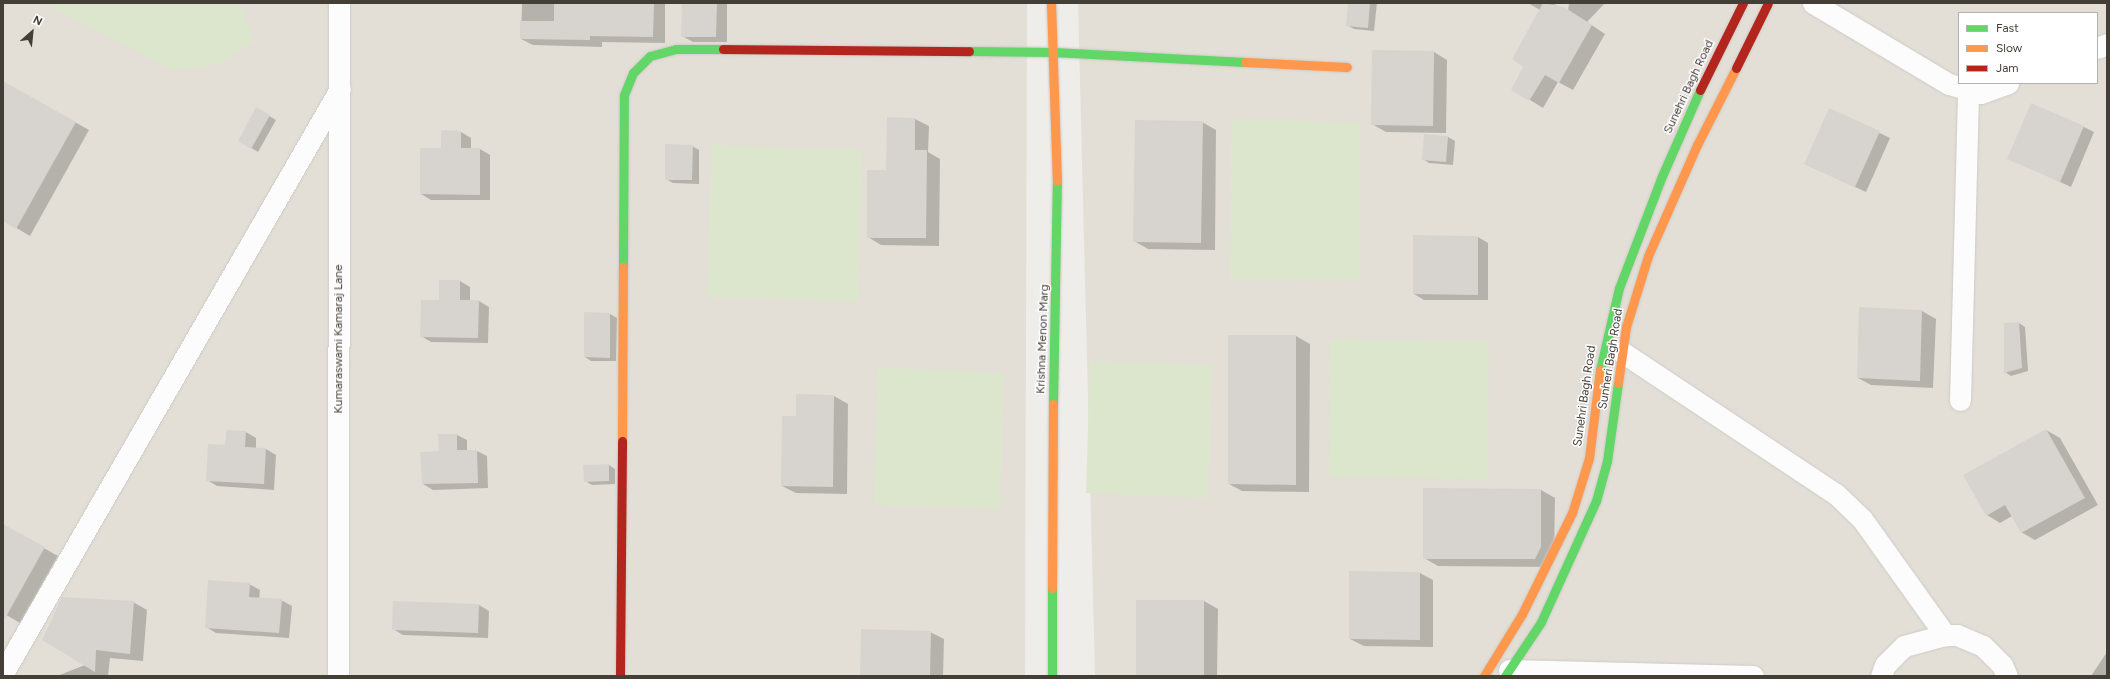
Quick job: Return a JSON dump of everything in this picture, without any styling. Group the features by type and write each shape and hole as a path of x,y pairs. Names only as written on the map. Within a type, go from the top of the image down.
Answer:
{"street":[{"name":"Kumaraswami Kamaraj Lane","path":"338,676 339,3"},
{"name":"Krishna Menon Marg","path":"1052,3 1052,52 1058,216 1053,414 1052,676"},
{"name":"Sunehri Bagh Road","path":"1484,676 1522,614 1572,513 1589,458 1601,361 1619,288 1662,176 1698,94 1743,3"},
{"name":"Sunheri Bagh Road","path":"1507,673 1541,622 1596,501 1608,461 1622,352 1634,297 1648,256 1697,145 1768,3"},
{"path":"1813,3 1949,84 1981,94 2006,84"},
{"path":"620,676 624,95 633,73 650,56 676,49 1052,52 1347,67"},
{"path":"3,673 340,89"},
{"path":"1960,400 1968,91"},
{"path":"1622,352 1836,494 1862,519 1945,635"},
{"path":"1881,676 1885,665 1904,646 1945,635 1957,635 1982,646 2002,665 2007,676"},
{"path":"1507,673 1753,676"}],"shaded area":[{"path":"3,3 1027,3 1025,676 3,676"},
{"path":"1078,3 2107,3 2107,676 1095,676"}],"green space":[{"path":"53,3 239,3 254,41 218,64 186,70 170,69 55,9"},
{"path":"1231,120 1360,122 1359,280 1230,279"},
{"path":"712,145 862,150 858,302 707,297"},
{"path":"1330,339 1489,340 1488,479 1329,477"},
{"path":"1090,361 1212,365 1208,498 1086,493"},
{"path":"878,368 1004,372 1000,509 874,505"}],"building":[{"path":"554,3 654,3 653,37 590,36 590,40 520,39 520,21 554,21"},
{"path":"682,3 717,3 716,37 681,37"},
{"path":"1348,3 1370,3 1368,28 1346,26"},
{"path":"1543,3 1564,7 1592,25 1559,83 1545,75 1529,101 1511,90 1523,67 1512,59"},
{"path":"1372,50 1434,51 1433,126 1371,125"},
{"path":"3,81 76,122 16,229 3,221"},
{"path":"2031,103 2084,126 2060,182 2007,159"},
{"path":"256,107 270,115 251,149 238,141"},
{"path":"1829,108 1880,131 1855,187 1804,164"},
{"path":"887,117 915,118 915,150 927,150 926,238 867,238 867,170 886,170"},
{"path":"1135,120 1203,121 1201,243 1133,242"},
{"path":"441,130 461,131 461,148 480,148 480,195 420,194 420,148 441,148"},
{"path":"1424,134 1448,136 1446,162 1422,160"},
{"path":"665,144 693,145 692,180 665,180"},
{"path":"1413,235 1478,236 1478,295 1413,294"},
{"path":"439,280 460,280 460,300 479,300 478,338 420,337 421,300 439,300"},
{"path":"1859,307 1922,310 1920,381 1857,378"},
{"path":"584,312 610,313 610,358 584,357"},
{"path":"2019,322 2022,368 2004,373 2004,323"},
{"path":"1228,335 1296,335 1296,485 1228,484"},
{"path":"796,394 834,395 833,487 781,486 782,416 796,416"},
{"path":"2046,429 2085,498 2021,533 2005,505 1986,516 1963,475"},
{"path":"227,430 246,431 245,447 266,448 264,484 206,481 208,444 225,445"},
{"path":"438,434 457,434 457,450 477,450 478,483 422,484 420,452 439,451"},
{"path":"609,464 609,481 584,482 583,465"},
{"path":"1423,488 1541,489 1541,547 1535,559 1423,559"},
{"path":"3,524 45,547 3,622"},
{"path":"1349,571 1420,572 1420,640 1349,639"},
{"path":"208,580 250,583 249,597 282,599 279,633 205,628"},
{"path":"62,597 134,601 130,654 96,650 95,672 42,640"},
{"path":"1136,600 1204,600 1204,676 1136,676"},
{"path":"393,601 479,604 478,633 392,630"},
{"path":"861,629 931,631 930,676 860,676"}],"traffic: fast":[{"path":"623,267 624,95 633,73 650,56 676,49 723,49"},
{"path":"969,51 1053,52 1245,62"},
{"path":"1600,370 1619,288 1662,176 1700,90"},
{"path":"1053,404 1057,181"},
{"path":"1505,676 1541,622 1596,501 1607,461 1618,383"},
{"path":"1052,588 1052,676"}],"traffic: slow":[{"path":"1051,3 1057,181"},
{"path":"1245,62 1347,67"},
{"path":"1618,383 1626,327 1648,256 1697,145 1736,68"},
{"path":"622,441 623,267"},
{"path":"1484,676 1522,614 1572,513 1589,458 1600,370"},
{"path":"1052,588 1053,404"}],"traffic: jam":[{"path":"1700,90 1743,3"},
{"path":"1736,68 1768,3"},
{"path":"723,49 969,51"},
{"path":"620,676 622,441"}]}
